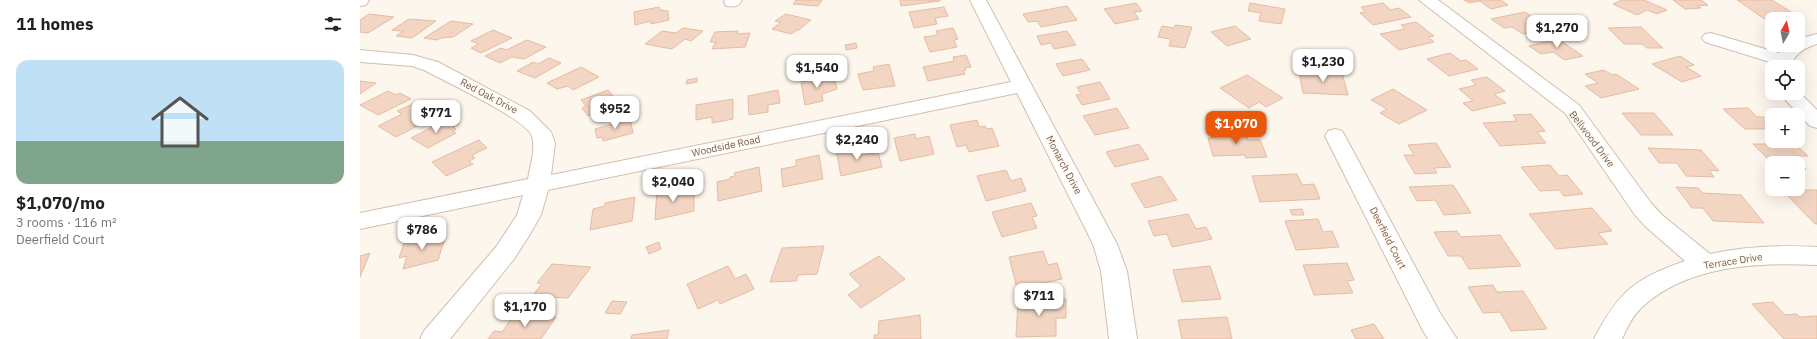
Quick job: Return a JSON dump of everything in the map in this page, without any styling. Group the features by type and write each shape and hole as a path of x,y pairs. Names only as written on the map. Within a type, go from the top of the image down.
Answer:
{"street":[{"name":"Monarch Drive","path":"978,0 1109,253 1114,271 1123,339"},
{"name":"Bellwood Drive","path":"1426,0 1572,109 1643,209 1654,221 1705,264"},
{"path":"1711,38 1771,60"},
{"path":"1785,60 1797,46 1817,39"},
{"name":"Red Oak Drive","path":"360,56 406,60 426,64 523,115 541,132 544,143 538,185 529,215 519,233 505,253 434,339"},
{"name":"Woodside Road","path":"360,221 1022,86"},
{"path":"1796,100 1817,122"},
{"name":"Deerfield Court","path":"1335,136 1431,321 1444,339"},
{"name":"Terrace Drive","path":"1608,339 1619,316 1633,300 1650,287 1670,276 1705,264 1744,257 1788,254 1817,256"}],"building":[{"path":"796,0 822,0 818,6 793,4"},
{"path":"900,0 940,0 940,1 901,6"},
{"path":"1464,0 1501,0 1508,5 1491,9 1480,1 1469,3"},
{"path":"1622,0 1644,0 1667,10 1657,14 1647,10 1637,15 1613,4"},
{"path":"1673,0 1701,0 1708,5 1697,6 1701,8 1685,9"},
{"path":"1737,0 1772,0 1791,12 1765,12 1765,19"},
{"path":"1136,3 1142,11 1134,12 1139,19 1115,24 1104,9"},
{"path":"1250,3 1285,9 1281,24 1259,21 1261,13 1248,11"},
{"path":"1383,3 1391,10 1399,8 1411,17 1373,25 1360,13 1365,12 1361,7"},
{"path":"1067,6 1077,20 1041,27 1037,21 1028,22 1023,14"},
{"path":"659,7 660,10 668,11 669,20 651,24 651,21 635,25 634,12"},
{"path":"944,7 948,16 935,18 937,24 914,28 909,12"},
{"path":"1525,12 1543,24 1537,25 1543,29 1523,34 1512,27 1504,28 1491,19"},
{"path":"369,14 394,17 368,33 360,32 360,20"},
{"path":"786,14 811,20 799,30 791,34 772,29 781,22 775,21"},
{"path":"409,19 436,21 412,38 396,36 403,31 392,30"},
{"path":"451,21 473,24 453,37 441,38 437,40 424,38"},
{"path":"1416,22 1434,36 1428,37 1434,42 1399,50 1380,34 1405,29 1401,25"},
{"path":"1175,25 1192,27 1185,48 1169,46 1171,39 1158,37 1162,26 1174,28"},
{"path":"1235,26 1251,39 1227,46 1211,32"},
{"path":"1641,27 1663,48 1647,48 1642,44 1624,44 1608,28"},
{"path":"683,28 703,31 691,41 685,39 672,49 645,44 662,31 676,33"},
{"path":"953,28 958,39 954,40 957,47 930,52 924,37 938,35 936,31"},
{"path":"493,30 512,38 481,53 471,48 479,44 471,41"},
{"path":"738,31 737,34 750,33 745,47 712,49 716,42 710,42 715,32"},
{"path":"1067,31 1076,45 1054,49 1051,43 1041,45 1037,36"},
{"path":"1558,39 1583,56 1565,60 1553,52 1541,54 1529,46"},
{"path":"527,40 546,47 524,59 512,57 500,63 485,56 501,48 506,50"},
{"path":"856,43 857,48 846,50 845,45"},
{"path":"1450,53 1461,61 1466,60 1478,69 1449,76 1427,59"},
{"path":"966,55 971,67 965,68 966,70 963,71 965,74 928,81 923,67 954,61 953,57"},
{"path":"1680,56 1694,65 1686,67 1701,76 1682,82 1652,64"},
{"path":"549,58 561,63 535,78 517,71 533,62 538,64"},
{"path":"1082,59 1090,70 1063,76 1056,64"},
{"path":"889,64 895,86 863,90 858,74 874,71 873,67"},
{"path":"581,67 599,77 573,90 568,86 557,89 547,83"},
{"path":"1604,70 1612,75 1616,74 1639,89 1601,98 1585,86 1598,83 1585,74"},
{"path":"1299,71 1342,73 1348,95 1303,93"},
{"path":"1247,75 1283,98 1266,107 1259,102 1249,108 1220,88"},
{"path":"834,76 837,89 822,94 823,101 805,105 801,82"},
{"path":"1487,77 1505,91 1494,94 1506,103 1472,111 1463,103 1473,101 1459,89 1476,85 1471,80"},
{"path":"697,78 697,82 686,84 687,80"},
{"path":"360,81 376,83 360,94"},
{"path":"1100,82 1110,99 1082,105 1076,95 1081,94 1077,87"},
{"path":"1393,89 1427,110 1399,124 1380,113 1387,109 1371,100"},
{"path":"608,90 620,104 588,116 582,108 586,106 581,100"},
{"path":"778,90 780,103 768,105 768,112 749,115 748,96"},
{"path":"388,91 396,95 400,93 411,99 378,115 360,105"},
{"path":"733,99 733,119 712,123 712,117 696,120 696,105"},
{"path":"418,102 436,112 418,121 423,123 396,137 378,126 402,114 397,111"},
{"path":"1117,108 1129,128 1095,135 1083,116"},
{"path":"1748,108 1757,117 1765,117 1765,129 1745,129 1723,109"},
{"path":"1622,113 1654,113 1673,135 1641,135"},
{"path":"1531,114 1545,131 1537,132 1546,143 1500,146 1483,123 1517,121 1513,115"},
{"path":"448,119 459,124 453,127 456,129 453,131 456,133 428,148 411,138"},
{"path":"630,119 633,133 603,141 602,137 597,138 595,129"},
{"path":"977,120 979,127 985,126 987,129 992,128 999,146 969,152 966,145 957,147 950,125"},
{"path":"1244,129 1248,140 1260,140 1267,157 1246,158 1245,155 1213,156 1208,138 1216,137 1214,131"},
{"path":"915,134 916,139 929,136 934,154 900,161 894,138"},
{"path":"479,140 487,148 472,155 475,158 469,161 473,164 446,176 432,162"},
{"path":"1436,143 1451,167 1434,168 1437,173 1415,174 1404,155 1414,155 1408,145"},
{"path":"1139,144 1149,159 1115,167 1106,152"},
{"path":"1753,144 1765,144 1765,148 1799,148 1808,156 1792,156 1765,156"},
{"path":"857,146 859,156 878,152 882,167 841,176 836,150"},
{"path":"1648,148 1701,150 1719,171 1709,170 1714,177 1686,176 1677,163 1659,163"},
{"path":"819,155 823,179 783,187 781,169 796,166 796,160"},
{"path":"1550,165 1559,176 1567,175 1583,194 1564,196 1559,190 1540,191 1521,167"},
{"path":"759,167 762,191 718,201 717,182 730,179 730,177 735,176 734,173"},
{"path":"1006,170 1011,181 1021,178 1026,191 986,201 977,176"},
{"path":"1297,174 1302,185 1314,184 1320,199 1260,202 1252,176"},
{"path":"1161,176 1177,200 1145,208 1131,184"},
{"path":"678,185 678,194 686,192 686,195 694,193 694,211 655,220 657,189"},
{"path":"1453,185 1471,213 1444,215 1435,200 1417,201 1409,187"},
{"path":"1676,187 1698,188 1703,193 1741,195 1764,223 1713,221 1703,208 1692,208"},
{"path":"1805,190 1817,190 1817,224 1815,224 1788,196 1805,196"},
{"path":"635,197 632,221 590,230 593,209 605,206 605,203"},
{"path":"1031,203 1037,216 1032,217 1037,228 1002,237 992,212"},
{"path":"1592,208 1612,231 1598,233 1608,244 1556,249 1529,214"},
{"path":"1302,209 1304,215 1292,215 1290,210"},
{"path":"1188,214 1196,229 1206,227 1212,239 1172,247 1167,234 1154,236 1148,221"},
{"path":"1318,219 1323,232 1332,231 1339,247 1296,250 1285,221"},
{"path":"1457,231 1461,237 1500,235 1521,266 1469,269 1461,256 1448,256 1434,232"},
{"path":"435,236 433,240 445,238 438,260 403,269 407,256 399,258 404,243"},
{"path":"659,242 661,249 649,254 646,247"},
{"path":"824,246 817,274 798,275 796,281 770,282 782,248"},
{"path":"1043,251 1048,265 1057,263 1062,279 1017,288 1009,257"},
{"path":"370,253 360,277 360,256"},
{"path":"879,256 905,279 861,308 848,295 861,286 849,274"},
{"path":"1347,263 1354,280 1347,281 1353,293 1314,295 1303,265"},
{"path":"552,264 591,267 568,298 532,296 542,284 537,283"},
{"path":"728,266 735,279 746,274 754,289 720,304 718,300 698,309 687,284"},
{"path":"1210,266 1221,299 1182,302 1173,270"},
{"path":"1493,285 1497,292 1523,291 1547,329 1511,331 1500,312 1483,313 1468,287"},
{"path":"1066,299 1066,318 1056,318 1056,336 1016,337 1018,300"},
{"path":"612,301 627,302 620,314 605,313"},
{"path":"1773,302 1785,315 1797,314 1800,317 1817,316 1817,339 1784,339 1752,304"},
{"path":"514,315 556,317 541,339 488,339 494,331 502,332"},
{"path":"920,315 921,339 874,339 874,335 878,335 879,321"},
{"path":"1227,317 1232,339 1182,339 1178,320"},
{"path":"1374,324 1384,339 1356,339 1351,330"},
{"path":"669,330 667,339 631,339 632,335"}]}
